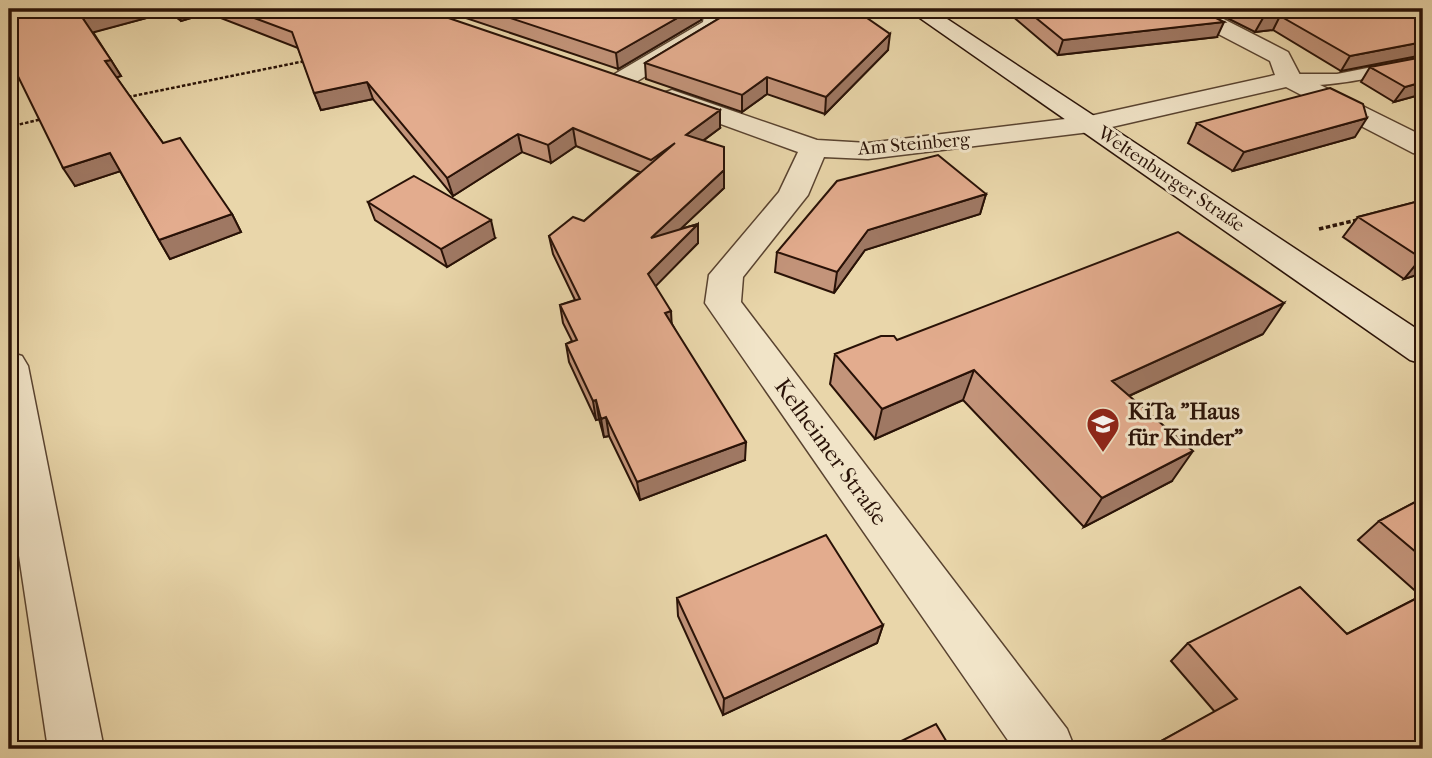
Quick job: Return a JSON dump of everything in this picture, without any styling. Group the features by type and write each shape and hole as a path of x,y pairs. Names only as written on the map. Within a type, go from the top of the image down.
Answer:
{"street":[{"path":"622,80 714,25 715,15 710,9"},
{"name":"Weltenburger Straße","path":"918,9 1423,351"},
{"path":"1188,9 1280,57 1289,79 1423,147"},
{"name":"Am Steinberg","path":"596,72 814,148 868,151 911,148 1090,124 1289,79"},
{"name":"Kelheimer Straße","path":"814,148 793,195 726,275 723,303 1047,749"},
{"path":"9,366 76,749"}],"lane":[{"path":"1289,79 1337,79 1423,62"}],"path":[{"path":"128,97 314,59"},
{"path":"9,127 52,116"},
{"path":"1263,243 1370,216"}],"building":[{"path":"9,9 113,9 82,17 111,60 105,61 163,143 180,138 232,214 159,240 110,153 63,168 9,58"},
{"path":"230,9 422,9 720,110 686,135 724,147 724,170 651,238 698,224 648,274 671,311 665,313 746,442 637,482 606,417 601,419 596,400 593,401 566,344 577,340 560,305 580,299 549,236 573,217 584,221 675,143 651,160 573,128 548,145 518,134 447,178 367,82 314,93 292,32"},
{"path":"483,9 693,9 616,53"},
{"path":"726,9 854,9 890,34 826,97 767,77 742,95 645,63 723,16"},
{"path":"1025,9 1198,9 1224,22 1063,40"},
{"path":"1244,9 1409,9 1423,16 1423,42 1350,56 1280,16 1263,18"},
{"path":"1423,57 1423,82 1405,87 1370,67"},
{"path":"1330,88 1363,104 1367,118 1244,152 1197,123"},
{"path":"938,155 986,194 868,230 837,272 777,252 837,181"},
{"path":"414,176 491,220 441,249 368,202"},
{"path":"1423,200 1421,258 1358,217"},
{"path":"1178,232 1284,303 1112,381 1193,451 1102,498 974,370 882,409 835,354 881,336 894,336 897,340"},
{"path":"1423,498 1423,558 1379,521"},
{"path":"826,535 883,625 724,699 677,598"},
{"path":"1300,587 1347,634 1423,595 1423,749 1167,749 1161,741 1237,699 1188,643"},
{"path":"936,724 951,749 885,749"}],"place":[{"name":"KiTa \"Haus für Kinder\"","path":"1103,454"}]}
